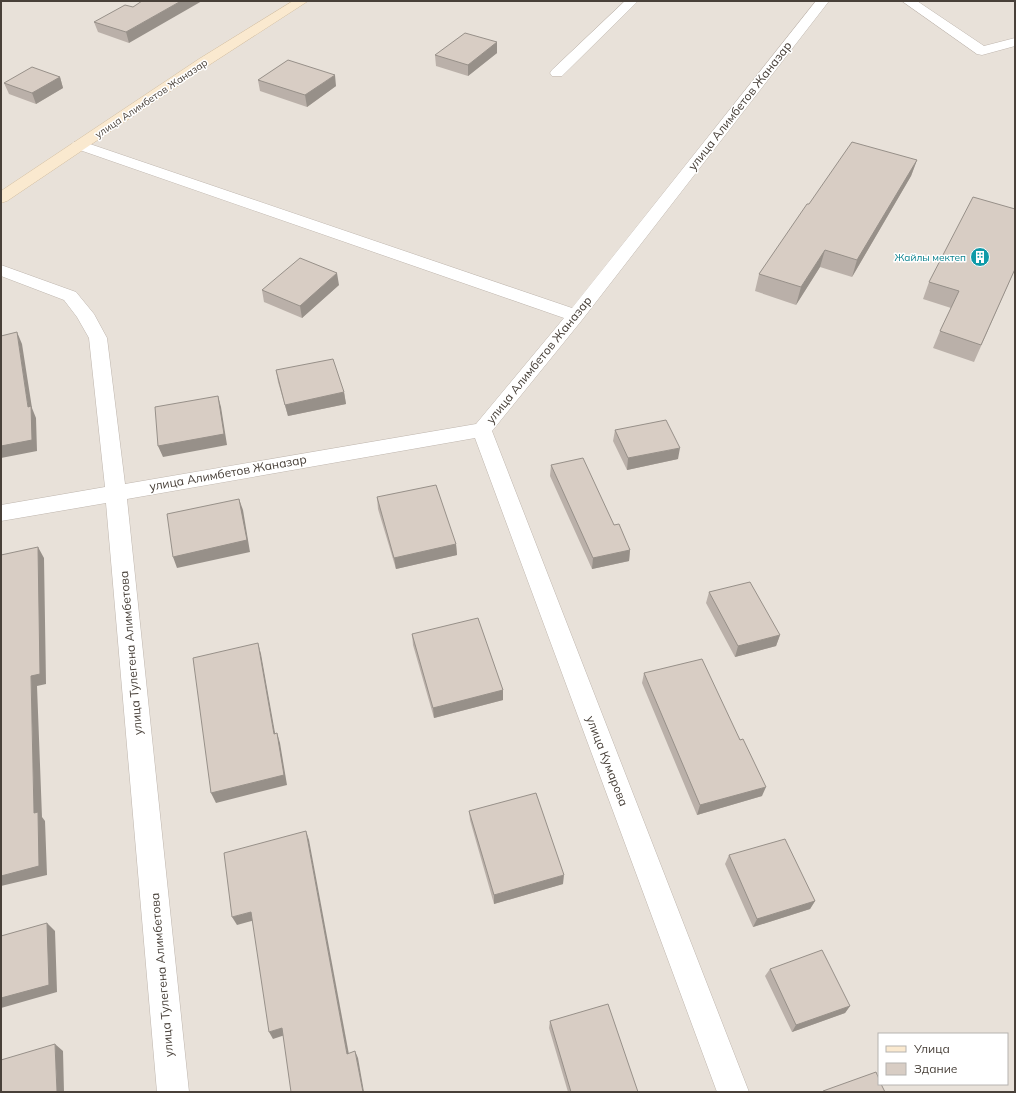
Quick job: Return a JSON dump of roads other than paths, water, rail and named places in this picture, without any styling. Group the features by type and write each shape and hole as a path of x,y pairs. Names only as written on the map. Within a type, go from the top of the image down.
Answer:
{"street":[{"name":"улица Алимбетов Жаназар","path":"1,198 204,62 302,1"},
{"path":"557,73 632,1"},
{"name":"улица Алимбетов Жаназар","path":"1,512 482,430 576,316 823,1"},
{"path":"908,1 982,51 1015,42"},
{"path":"79,146 576,316"},
{"name":"улица Тулегена Алимбетова","path":"1,270 70,296 85,314 98,338 116,493 173,1092"},
{"name":"улица Кумарова","path":"482,430 733,1092"}],"place":[{"name":"Жайлы мектеп","path":"980,257"}]}
